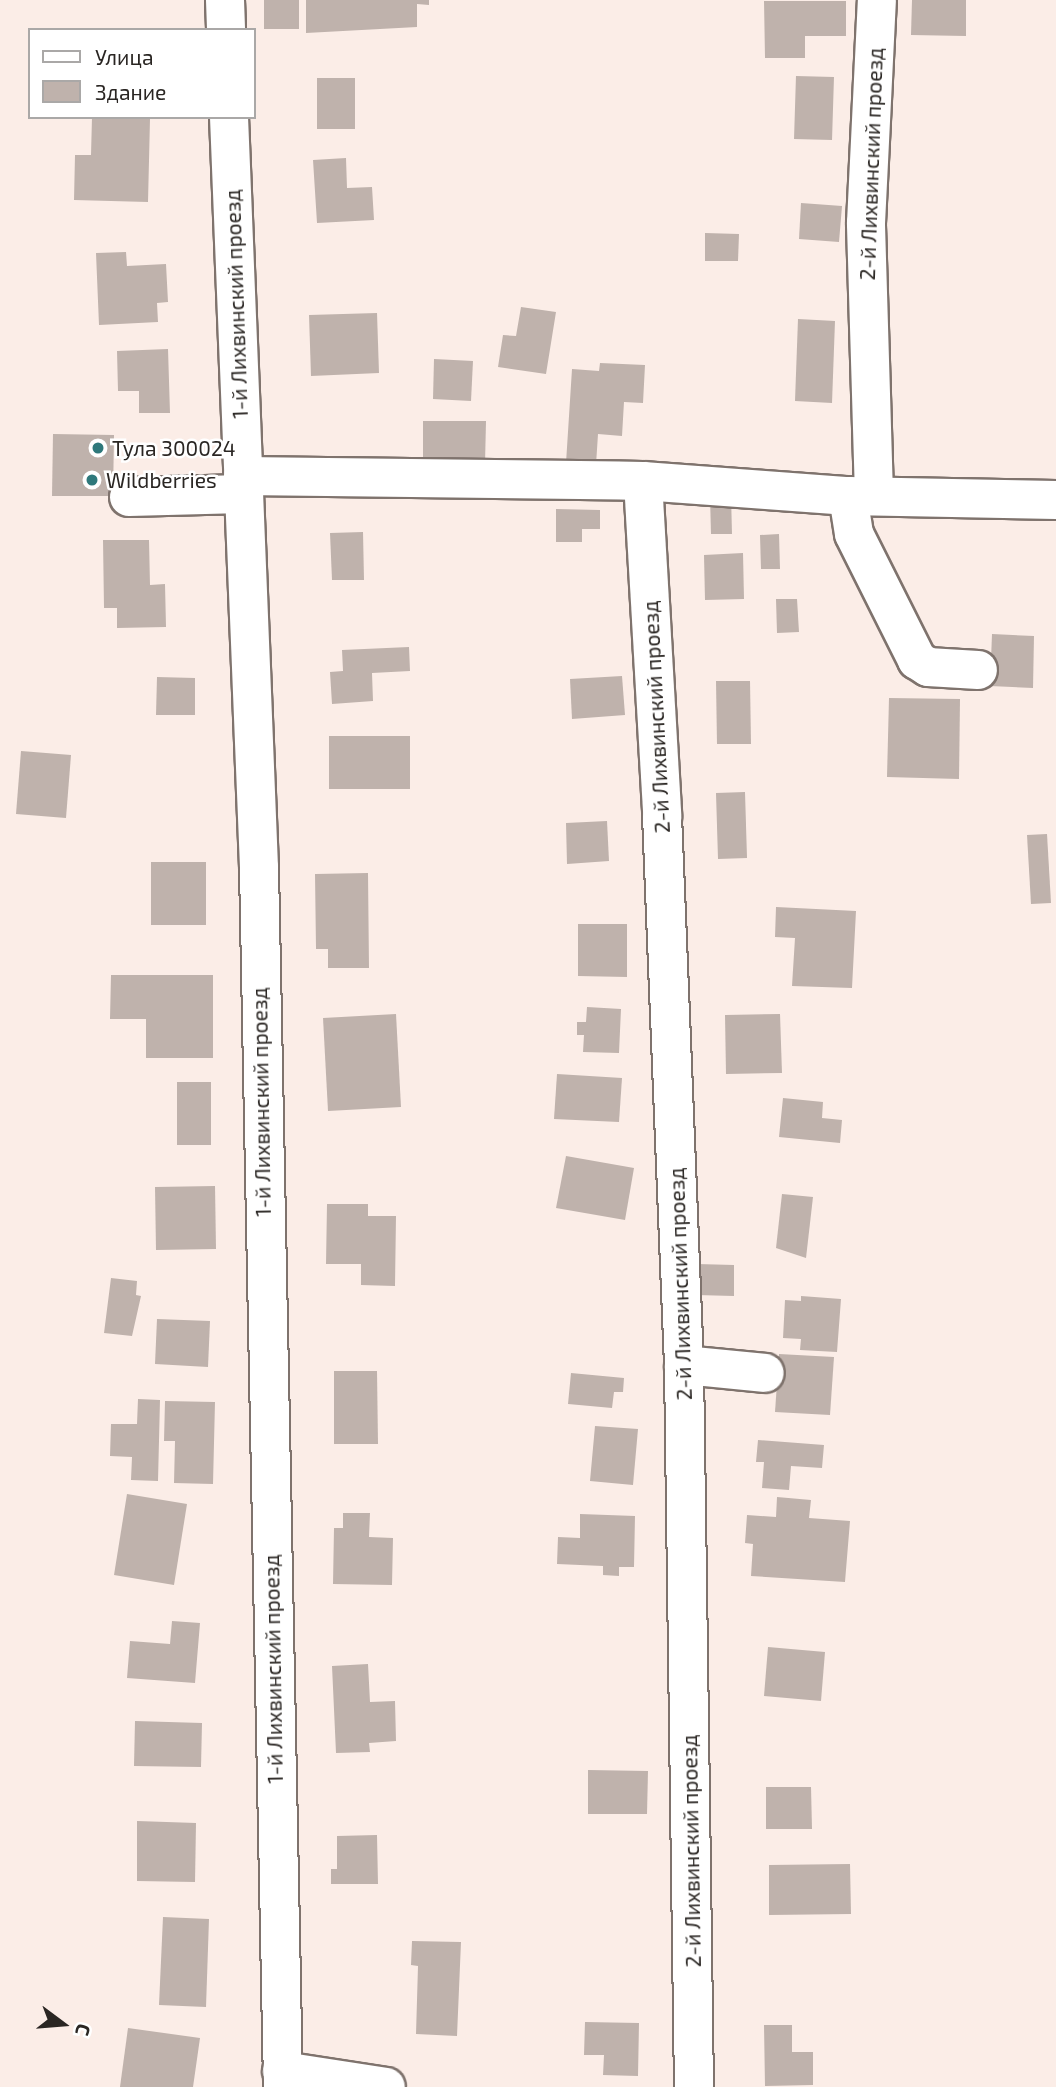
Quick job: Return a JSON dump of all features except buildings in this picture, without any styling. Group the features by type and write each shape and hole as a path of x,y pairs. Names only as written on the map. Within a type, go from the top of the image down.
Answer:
{"street":[{"path":"225,0 226,28"},
{"name":"2-й Лихвинский проезд","path":"877,0 866,223 861,496 854,534 917,660 928,667 978,670"},
{"name":"1-й Лихвинский проезд","path":"229,119 259,868 282,2079"},
{"path":"129,497 243,485 643,481 861,496 1056,500"},
{"name":"2-й Лихвинский проезд","path":"643,481 662,815 684,1365 694,2087"},
{"path":"684,1365 765,1373"},
{"path":"282,2079 386,2087"}],"place":[{"name":"Тула 300024","path":"98,448"},
{"name":"Wildberries","path":"92,480"}]}
